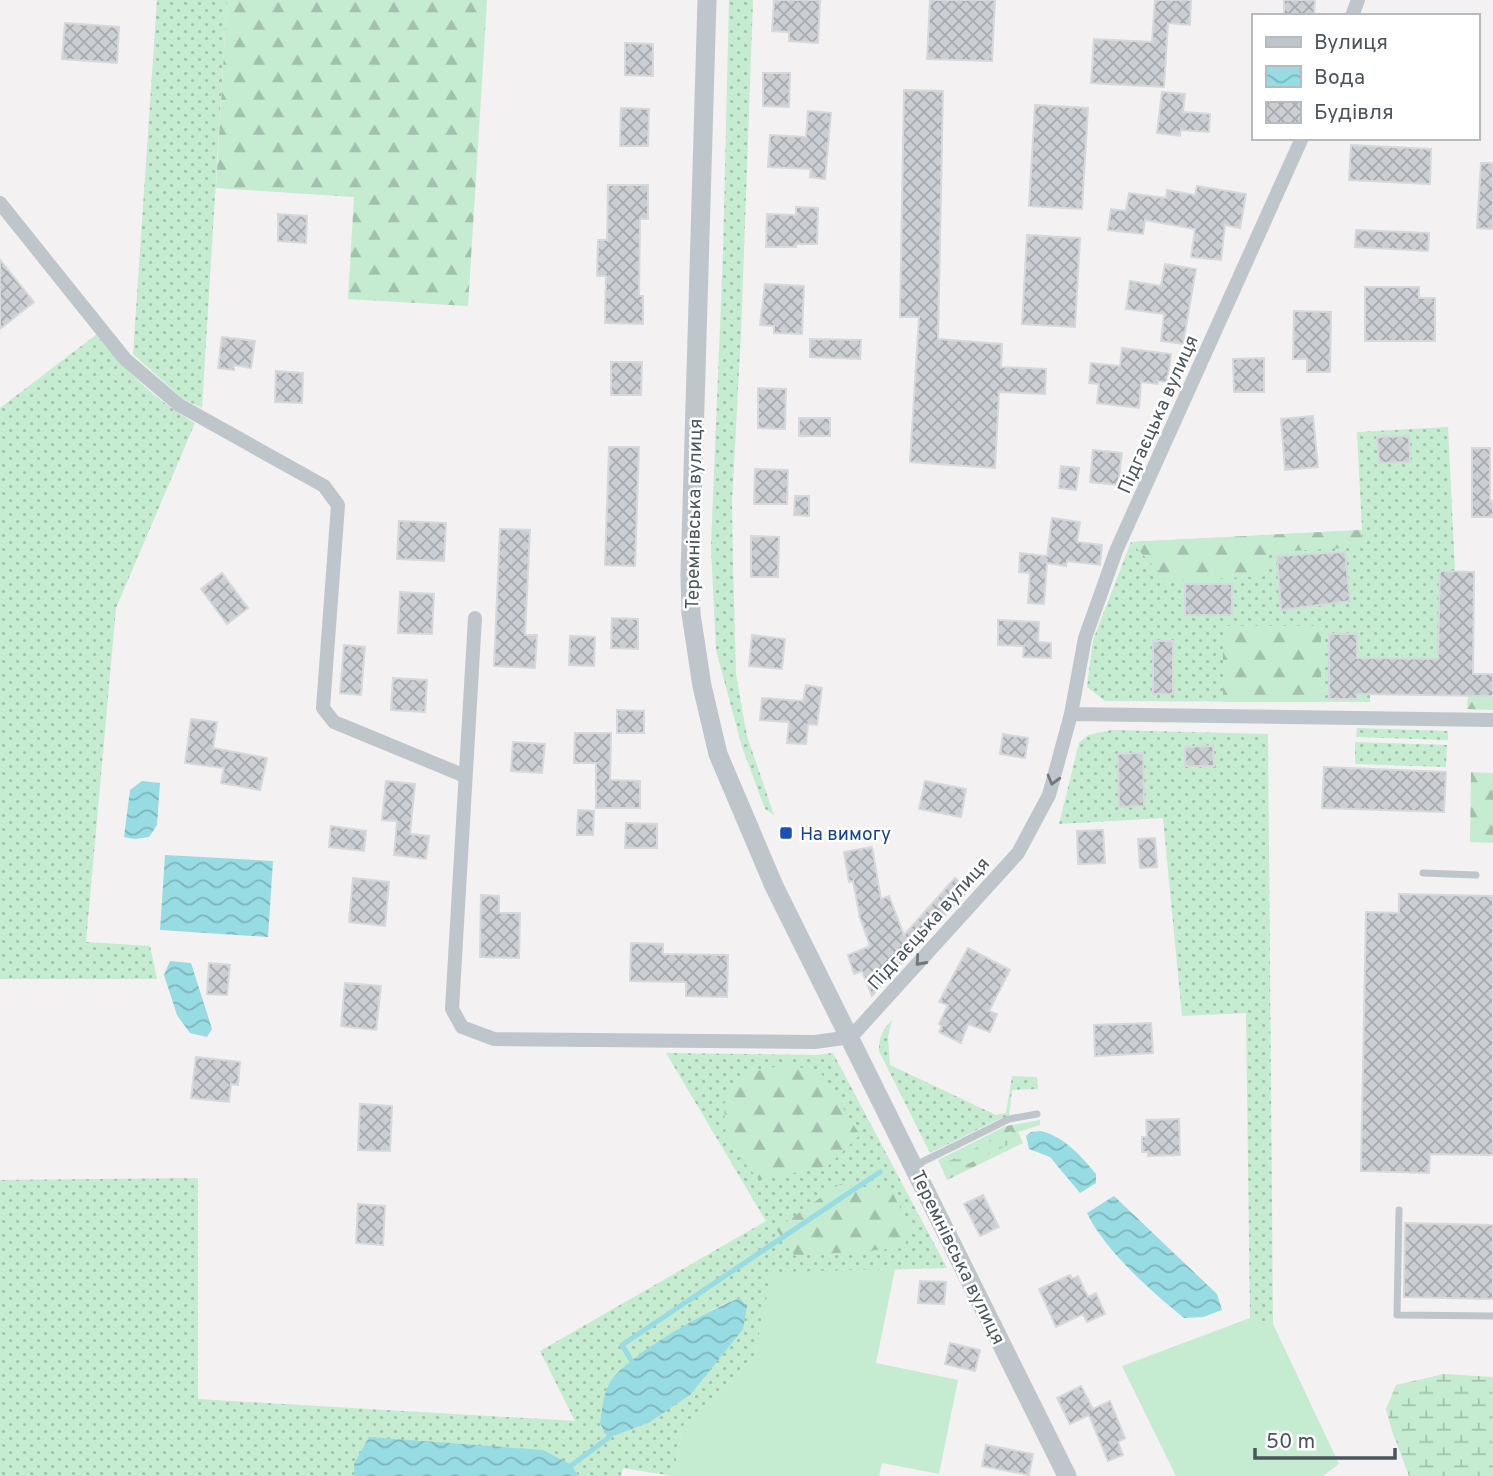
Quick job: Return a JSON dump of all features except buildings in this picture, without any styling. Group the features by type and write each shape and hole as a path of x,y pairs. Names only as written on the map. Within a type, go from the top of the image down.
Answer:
{"street":[{"name":"Теремнівська вулиця","path":"707,0 690,560 691,614 702,686 718,754 774,886 1067,1476"},
{"name":"Підгаєцька вулиця","path":"851,1037 1018,853 1049,795 1071,714 1084,638 1116,551 1301,140"},
{"path":"0,203 125,359 178,405 324,486 338,505 323,708 334,722 465,776"},
{"path":"475,618 452,1009 462,1027 494,1038 816,1042 851,1037"},
{"path":"1071,714 1493,720"}],"lane":[{"path":"1423,873 1476,875"},
{"path":"914,1166 1009,1119 1037,1114"},
{"path":"1399,1210 1397,1315 1493,1317"}],"green space":[{"path":"157,0 227,0 202,408 183,399 133,354"},
{"path":"227,0 487,0 468,306 348,299 354,197 216,188"},
{"path":"729,0 753,0 732,501 736,675 747,736 774,815 765,809 742,747 716,650 711,547 723,253"},
{"path":"97,334 118,360 142,383 167,405 195,423 116,608 86,942 150,946 157,979 0,979 0,408"},
{"path":"1448,427 1455,571 1440,572 1438,659 1370,659 1370,702 1105,701 1087,687 1093,640 1131,542 1362,530 1357,432"},
{"path":"1362,530 1363,547 1268,552 1269,576 1167,581 1131,542"},
{"path":"1223,626 1321,626 1321,702 1223,702"},
{"path":"1468,695 1493,696 1493,710 1467,709"},
{"path":"1357,728 1448,731 1448,740 1356,737"},
{"path":"1111,730 1268,734 1273,1324 1250,1318 1246,1013 1182,1016 1163,818 1059,824 1079,743 1088,735"},
{"path":"1355,742 1447,745 1446,767 1355,764"},
{"path":"1471,772 1493,773 1493,843 1470,842"},
{"path":"892,1020 888,1037 890,1065 996,1115 1006,1113 1012,1076 1037,1077 1038,1089 1012,1090 1009,1116 930,1153 879,1051 882,1034"},
{"path":"666,1053 833,1053 947,1268 773,1273 754,1357 683,1426 673,1476 623,1468 621,1476 578,1476 572,1465 354,1464 354,1476 0,1476 0,1180 198,1178 198,1399 575,1421 540,1351 766,1221","holes":["738,1298 608,1385 631,1360 717,1307"]},
{"path":"783,1065 819,1070 860,1135 828,1166 759,1180 726,1141 724,1104 743,1074"},
{"path":"1040,1120 1040,1125 1018,1132 1023,1143 947,1180 938,1160 1006,1126"},
{"path":"1011,1131 1016,1141 951,1172 947,1162"},
{"path":"840,1184 891,1190 909,1225 905,1248 795,1256 776,1229"},
{"path":"895,1269 876,1363 958,1380 939,1474 882,1463 879,1476 673,1476 683,1426 754,1357 772,1272"},
{"path":"1250,1318 1273,1324 1339,1464 1323,1476 1176,1476 1122,1366"},
{"path":"1444,1374 1493,1377 1493,1476 1409,1476 1386,1409 1396,1385"}],"water":[{"path":"142,781 160,783 157,825 149,837 124,837 130,790"},
{"path":"165,855 273,861 268,937 160,930"},
{"path":"170,961 191,963 212,1029 207,1037 190,1033 177,1015 164,975"},
{"path":"1041,1131 1065,1142 1078,1154 1096,1174 1096,1183 1080,1193 1050,1157 1029,1149 1026,1136 1031,1132"},
{"path":"1114,1196 1217,1294 1222,1310 1203,1317 1184,1318 1130,1270 1105,1242 1087,1213"},
{"path":"739,1298 747,1306 743,1329 691,1394 650,1422 608,1438 600,1423 606,1390 616,1374 668,1336"},
{"path":"369,1437 543,1450 572,1465 578,1476 354,1476 354,1464"}],"waterway":[{"path":"631,1360 622,1345 880,1172"},
{"path":"572,1465 608,1438"}],"place":[{"name":"На вимогу","path":"786,833"}]}
